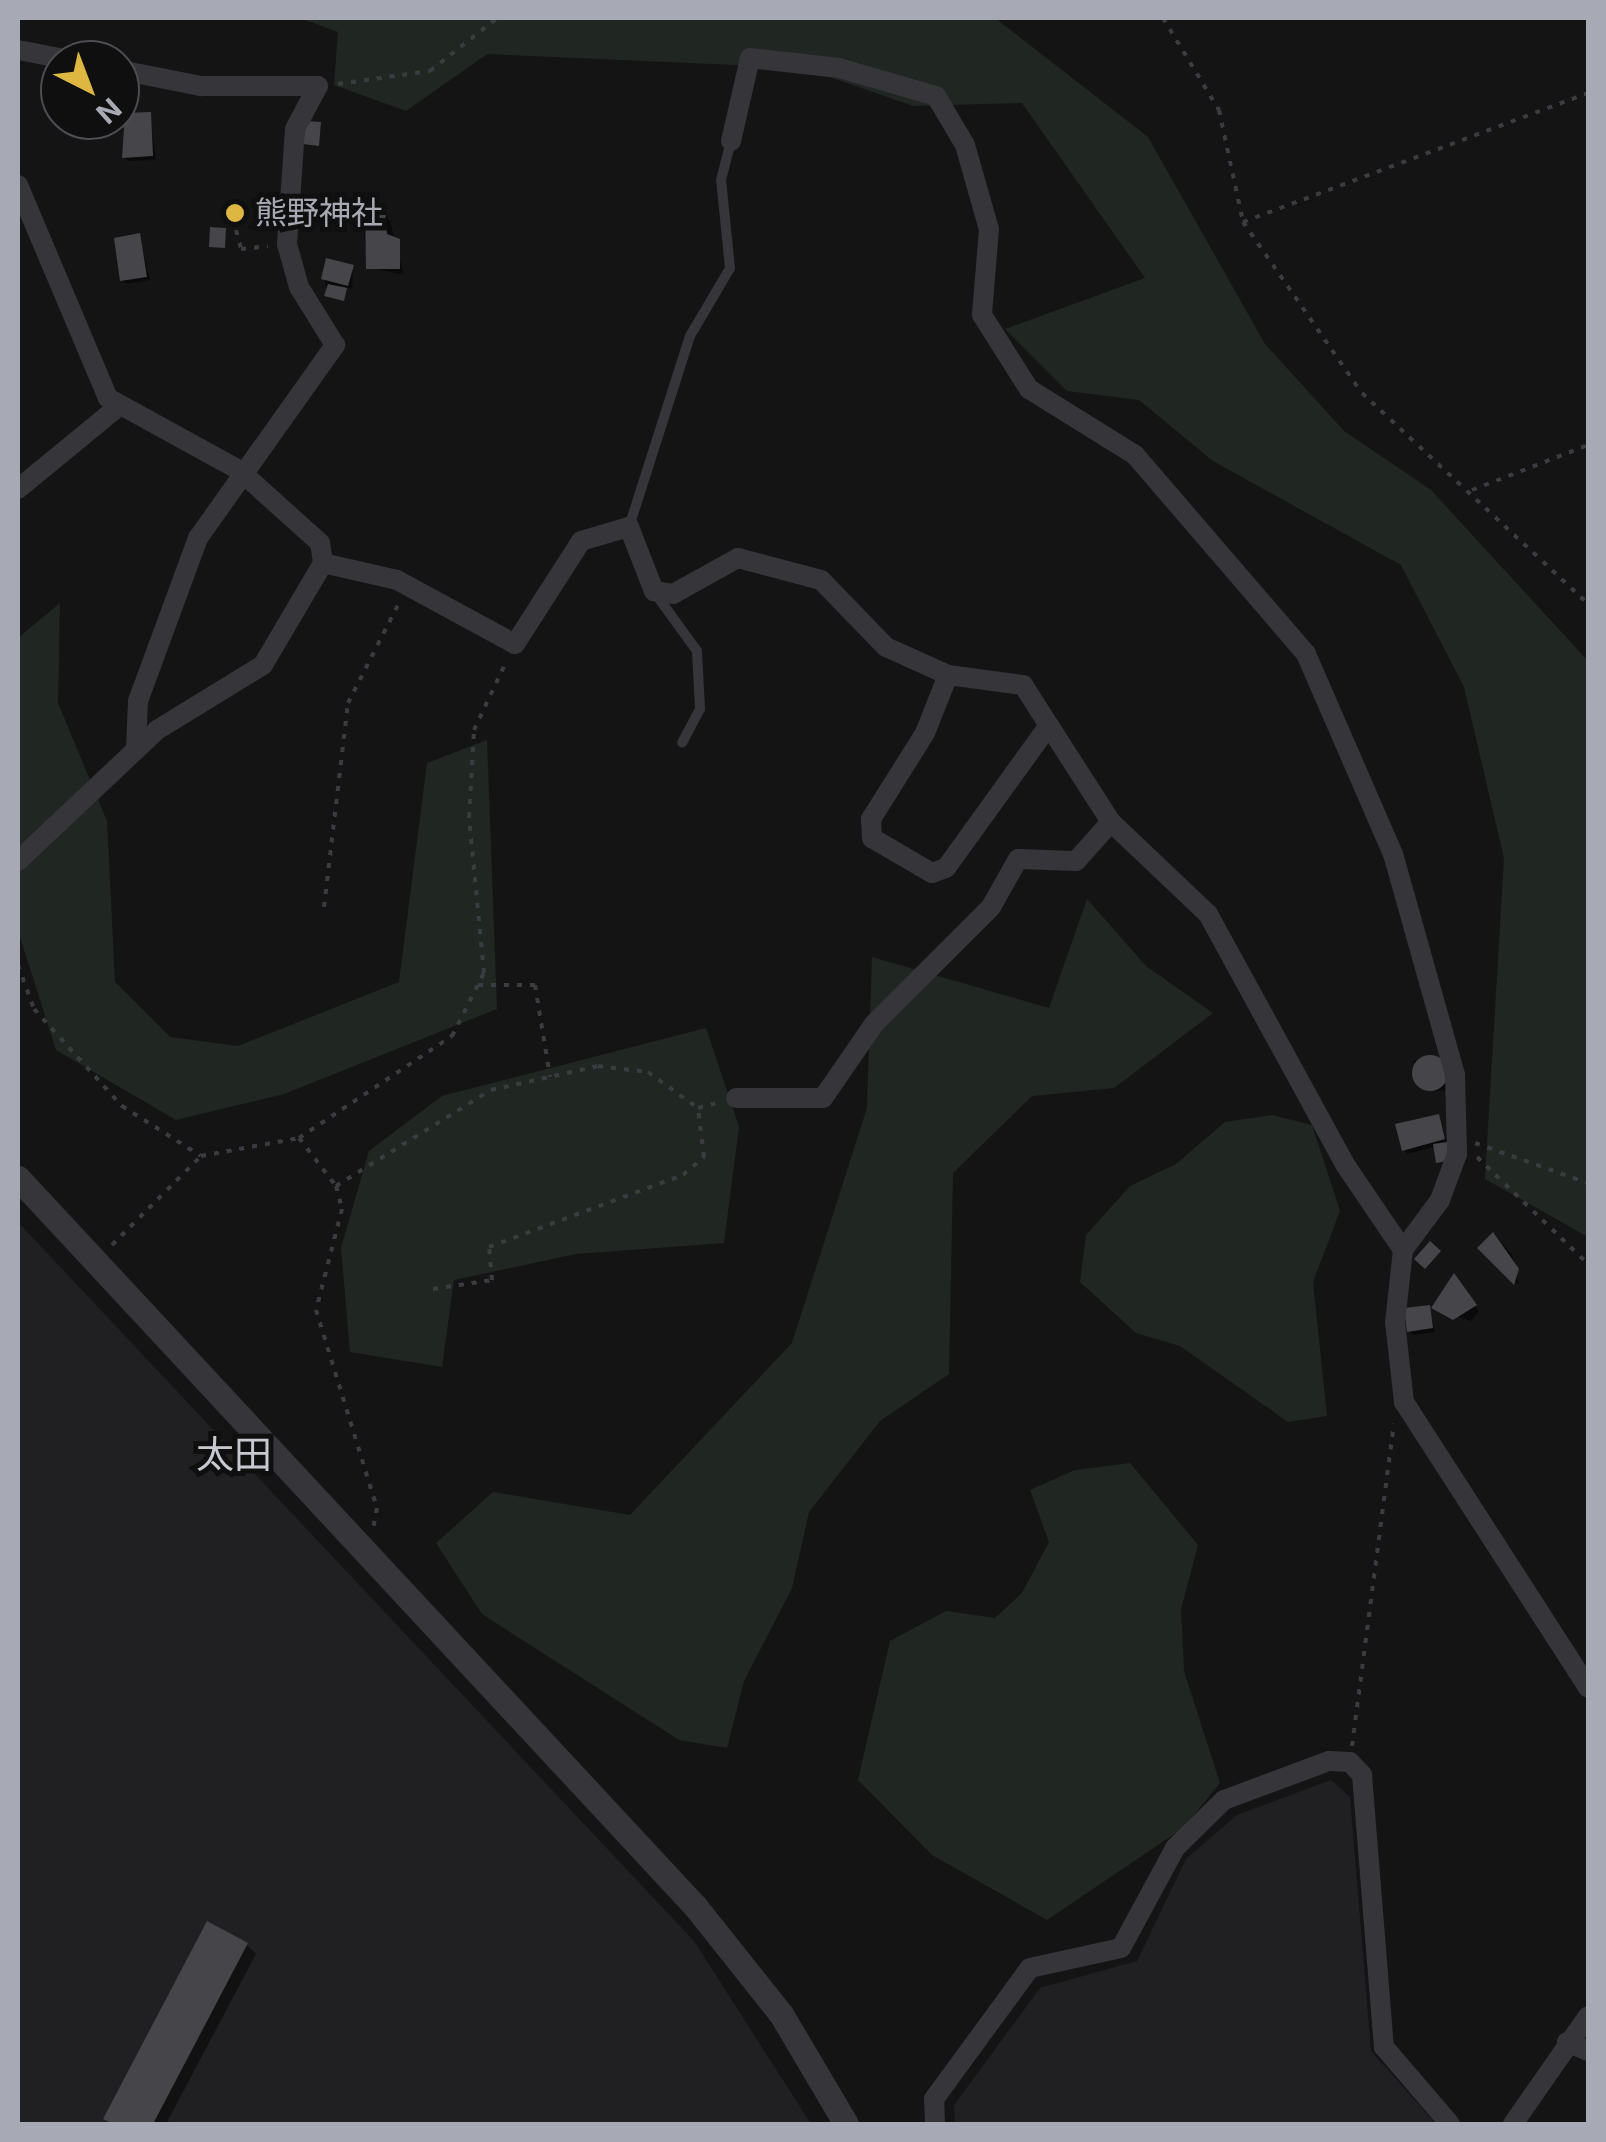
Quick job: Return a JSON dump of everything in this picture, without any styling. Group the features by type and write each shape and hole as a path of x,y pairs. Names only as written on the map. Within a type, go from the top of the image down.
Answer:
{"street":[{"path":"731,141 750,58 839,68 936,96 965,145 988,230 982,315 1029,389 1135,456 1306,654 1393,854 1417,964 1456,1075 1459,1139 1440,1200 1403,1250 1395,1322 1404,1402 1588,1688"},
{"path":"136,749 144,683 198,538 239,470 308,393 335,346 299,287 287,244 295,129 318,86 201,86 140,74"},
{"path":"18,185 95,380 118,406 239,470 320,543 323,563 263,665 136,749 18,862"},
{"path":"18,489 118,406"},
{"path":"323,563 408,585 514,644 581,541 628,526 654,591 673,594 738,558 822,580 886,647 948,675 1023,686 1110,822 1208,914 1346,1166 1403,1250"},
{"path":"948,675 926,733 871,818 872,838 932,873 946,868 1049,725"},
{"path":"736,1098 823,1098 874,1024 992,906 1018,859 1076,861 1110,822"},
{"path":"18,1178 694,1906 781,2014 846,2124"},
{"path":"935,2124 934,2099 1030,1968 1122,1948 1175,1848 1224,1800 1329,1761 1350,1762 1362,1775 1384,2047 1450,2124"},
{"path":"1513,2124 1566,2042 1588,2016"},
{"path":"1566,2042 1588,2050"}],"lane":[{"path":"628,526 690,336 730,268 722,180 731,141"},
{"path":"654,591 697,651 700,710 682,743"}],"path":[{"path":"318,86 430,71 498,18"},
{"path":"1163,18 1219,110 1244,222 1362,393 1472,490 1588,604"},
{"path":"1244,222 1588,93"},
{"path":"236,230 241,249 287,244"},
{"path":"1472,490 1588,445"},
{"path":"324,906 348,703 408,585"},
{"path":"94,1262 201,1156 299,1138 452,1036 478,985 474,730 514,644"},
{"path":"18,965 34,1010 122,1106 201,1156"},
{"path":"478,985 535,985 550,1077"},
{"path":"336,1186 492,1090 598,1066 648,1072 698,1108 704,1157 682,1175 489,1247 492,1280 434,1289"},
{"path":"698,1108 736,1098"},
{"path":"299,1138 336,1186 342,1209 316,1310 377,1508 368,1555"},
{"path":"1459,1139 1588,1183"},
{"path":"1459,1139 1586,1262"},
{"path":"1350,1762 1404,1402"}],"shaded area":[{"path":"300,18 995,18 1148,137 1265,344 1344,431 1431,490 1588,661 1588,1237 1485,1179 1504,858 1464,687 1401,565 1213,461 1139,400 1067,391 1005,329 1145,278 1022,103 913,106 804,68 487,54 406,111 334,85 338,32"},
{"path":"60,603 58,703 107,821 115,982 170,1037 238,1046 399,982 427,763 487,740 497,1009 284,1094 176,1120 56,1050 18,931 18,638"},
{"path":"1087,899 1146,966 1213,1013 1114,1088 1032,1096 953,1173 949,1374 880,1421 809,1512 792,1588 744,1681 727,1748 679,1740 482,1614 436,1543 493,1492 630,1515 792,1343 867,1108 872,957 1049,1008"},
{"path":"706,1028 739,1127 724,1243 576,1254 454,1280 442,1367 350,1352 341,1248 369,1151 442,1096"},
{"path":"1272,1115 1312,1125 1340,1211 1313,1282 1327,1416 1288,1422 1180,1346 1136,1333 1080,1282 1086,1235 1130,1186 1176,1164 1225,1122"},
{"path":"18,1222 694,1941 811,2124 18,2124"},
{"path":"1130,1463 1198,1545 1181,1609 1184,1671 1220,1783 1183,1828 1047,1920 932,1855 858,1780 890,1641 946,1611 995,1618 1022,1593 1049,1542 1030,1490 1075,1470"},
{"path":"1331,1780 1350,1797 1371,2051 1436,2124 955,2124 954,2105 1040,1988 1137,1961 1186,1859 1237,1815"}],"building":[{"path":"140,112 151,112 153,156 122,158 123,140 140,140"},
{"path":"306,121 321,122 319,146 303,144"},
{"path":"227,202 243,203 243,222 226,221"},
{"path":"365,211 385,211 387,234 400,239 400,269 366,269"},
{"path":"210,227 226,228 225,248 209,247"},
{"path":"140,233 147,277 120,281 114,238"},
{"path":"326,258 354,265 348,286 321,279"},
{"path":"328,284 347,288 344,301 324,296"},
{"path":"1430,1055 1443,1060 1448,1073 1443,1086 1430,1091 1417,1086 1412,1073 1417,1060"},
{"path":"1439,1114 1445,1139 1402,1151 1395,1124"},
{"path":"1447,1142 1447,1161 1436,1163 1433,1144"},
{"path":"1493,1232 1519,1269 1514,1285 1477,1248"},
{"path":"1430,1241 1441,1251 1425,1269 1414,1259"},
{"path":"1454,1273 1477,1305 1453,1320 1431,1308"},
{"path":"1430,1305 1433,1328 1407,1332 1404,1308"},
{"path":"207,1921 248,1943 153,2124 113,2124 103,2119"}],"place":[{"name":"熊野神社","path":"235,213"}],"district":[{"name":"太田","path":"234,1455"}]}
